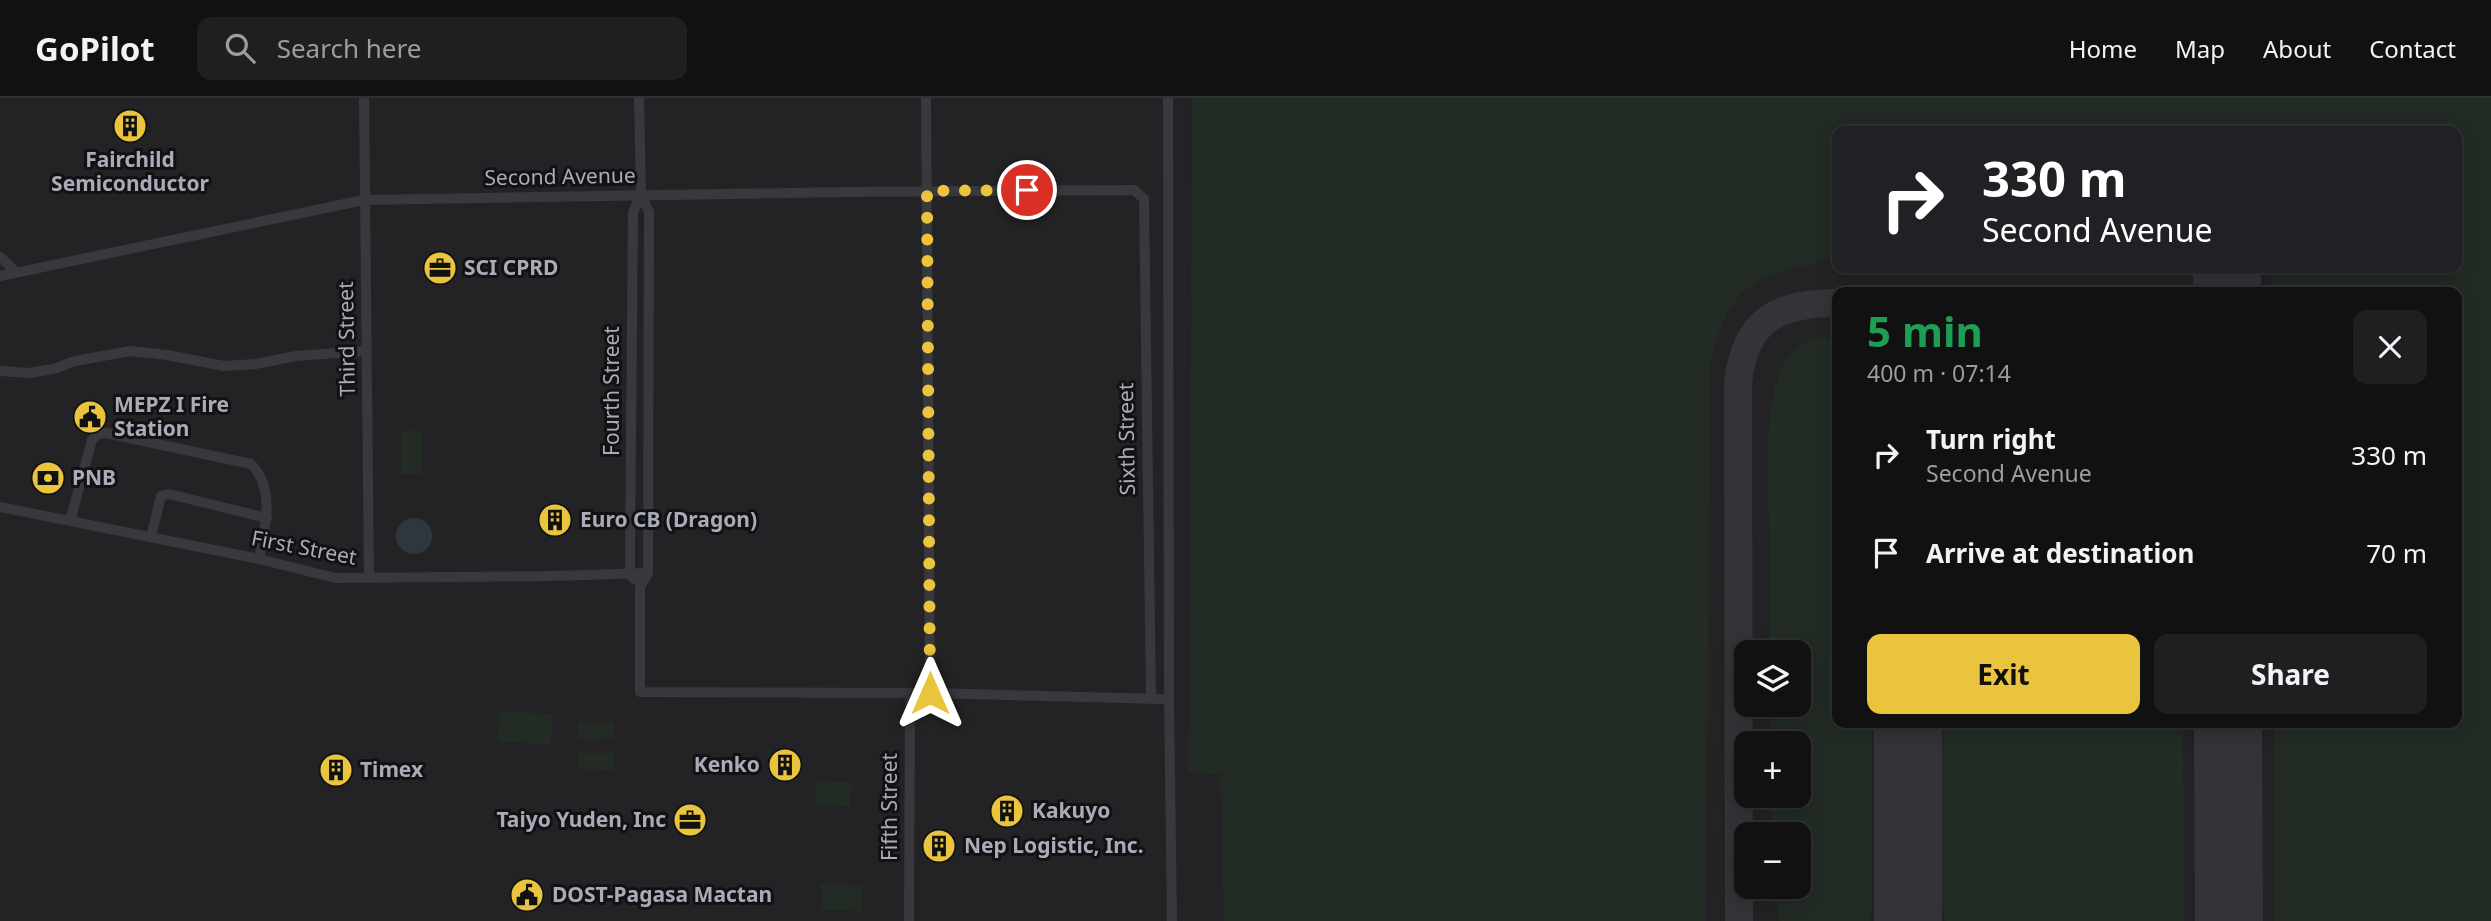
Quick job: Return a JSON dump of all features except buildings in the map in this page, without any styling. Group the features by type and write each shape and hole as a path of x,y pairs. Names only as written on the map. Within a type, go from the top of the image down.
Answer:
{"street":[{"name":"Third Street","path":"364,98 369,578"},
{"name":"Fourth Street","path":"639,98 641,195 649,212 648,573"},
{"path":"648,573 640,587 640,692 930,693 926,98"},
{"path":"1168,98 1172,921"},
{"name":"Second Avenue","path":"0,276 364,200 1127,189"},
{"name":"Sixth Street","path":"930,693 1156,699 1144,199 1140,194 1127,189"},
{"name":"Fourth Street","path":"630,573 633,212 641,195"},
{"path":"0,257 16,272"},
{"path":"631,337 648,335"},
{"path":"0,371 29,373 130,351 225,366 255,364 296,356 366,351"},
{"path":"631,399 648,399"},
{"path":"69,521 92,440 98,434 106,433 251,464 258,471 265,493 267,518 259,559"},
{"path":"630,469 648,469"},
{"path":"151,537 161,496 169,494 267,518"},
{"name":"First Street","path":"0,507 259,559 335,578 648,573"},
{"path":"630,549 647,550"},
{"path":"630,573 640,587"},
{"name":"Fifth Street","path":"909,921 910,693"}],"shaded area":[{"path":"0,98 1192,98 1188,772 1205,98 2491,98 2491,921 0,921"},
{"path":"1192,98 2491,98 2491,921 2274,921 2274,728 2462,728 2462,287 2272,287 2272,273 2462,273 2462,126 1832,126 1832,254 1816,262 1774,274 1745,291 1727,315 1710,365 1706,921 1224,921 1220,774 1188,773"},
{"path":"1817,337 1832,338 1832,728 1872,728 1870,921 1780,921 1775,899 1811,899 1811,822 1771,822 1771,808 1811,808 1811,731 1771,731 1770,717 1811,717 1811,640 1770,640 1770,418 1777,379 1784,363 1798,347"},
{"path":"401,431 422,431 422,474 401,474"},
{"path":"414,518 427,523 432,536 427,549 414,554 401,549 396,536 401,523"},
{"path":"500,711 553,714 551,745 498,741"},
{"path":"578,723 614,723 614,739 578,740"},
{"path":"1943,728 2183,728 2184,921 1945,921"},
{"path":"578,753 614,753 614,770 578,769"},
{"path":"816,781 852,782 850,806 815,804"},
{"path":"821,884 862,885 861,911 821,910"}],"taxiway":[{"path":"1739,921 1738,383 1748,344 1768,319 1798,306 1832,303"}],"runway":[{"path":"2227,273 2227,287"},
{"path":"1908,728 1908,921"},
{"path":"2228,728 2229,921"}],"place":[{"name":"Fairchild Semiconductor","path":"130,126"},
{"name":"SCI CPRD","path":"440,268"},
{"name":"MEPZ I Fire Station","path":"90,417"},
{"name":"PNB","path":"48,478"},
{"name":"Euro CB (Dragon)","path":"555,520"},
{"name":"Kenko","path":"785,765"},
{"name":"Timex","path":"336,770"},
{"name":"Kakuyo","path":"1007,811"},
{"name":"Taiyo Yuden, Inc","path":"690,820"},
{"name":"Nep Logistic, Inc.","path":"939,846"},
{"name":"DOST-Pagasa Mactan","path":"527,895"}],"route":[{"path":"930,693 927,191 1027,190"}]}
